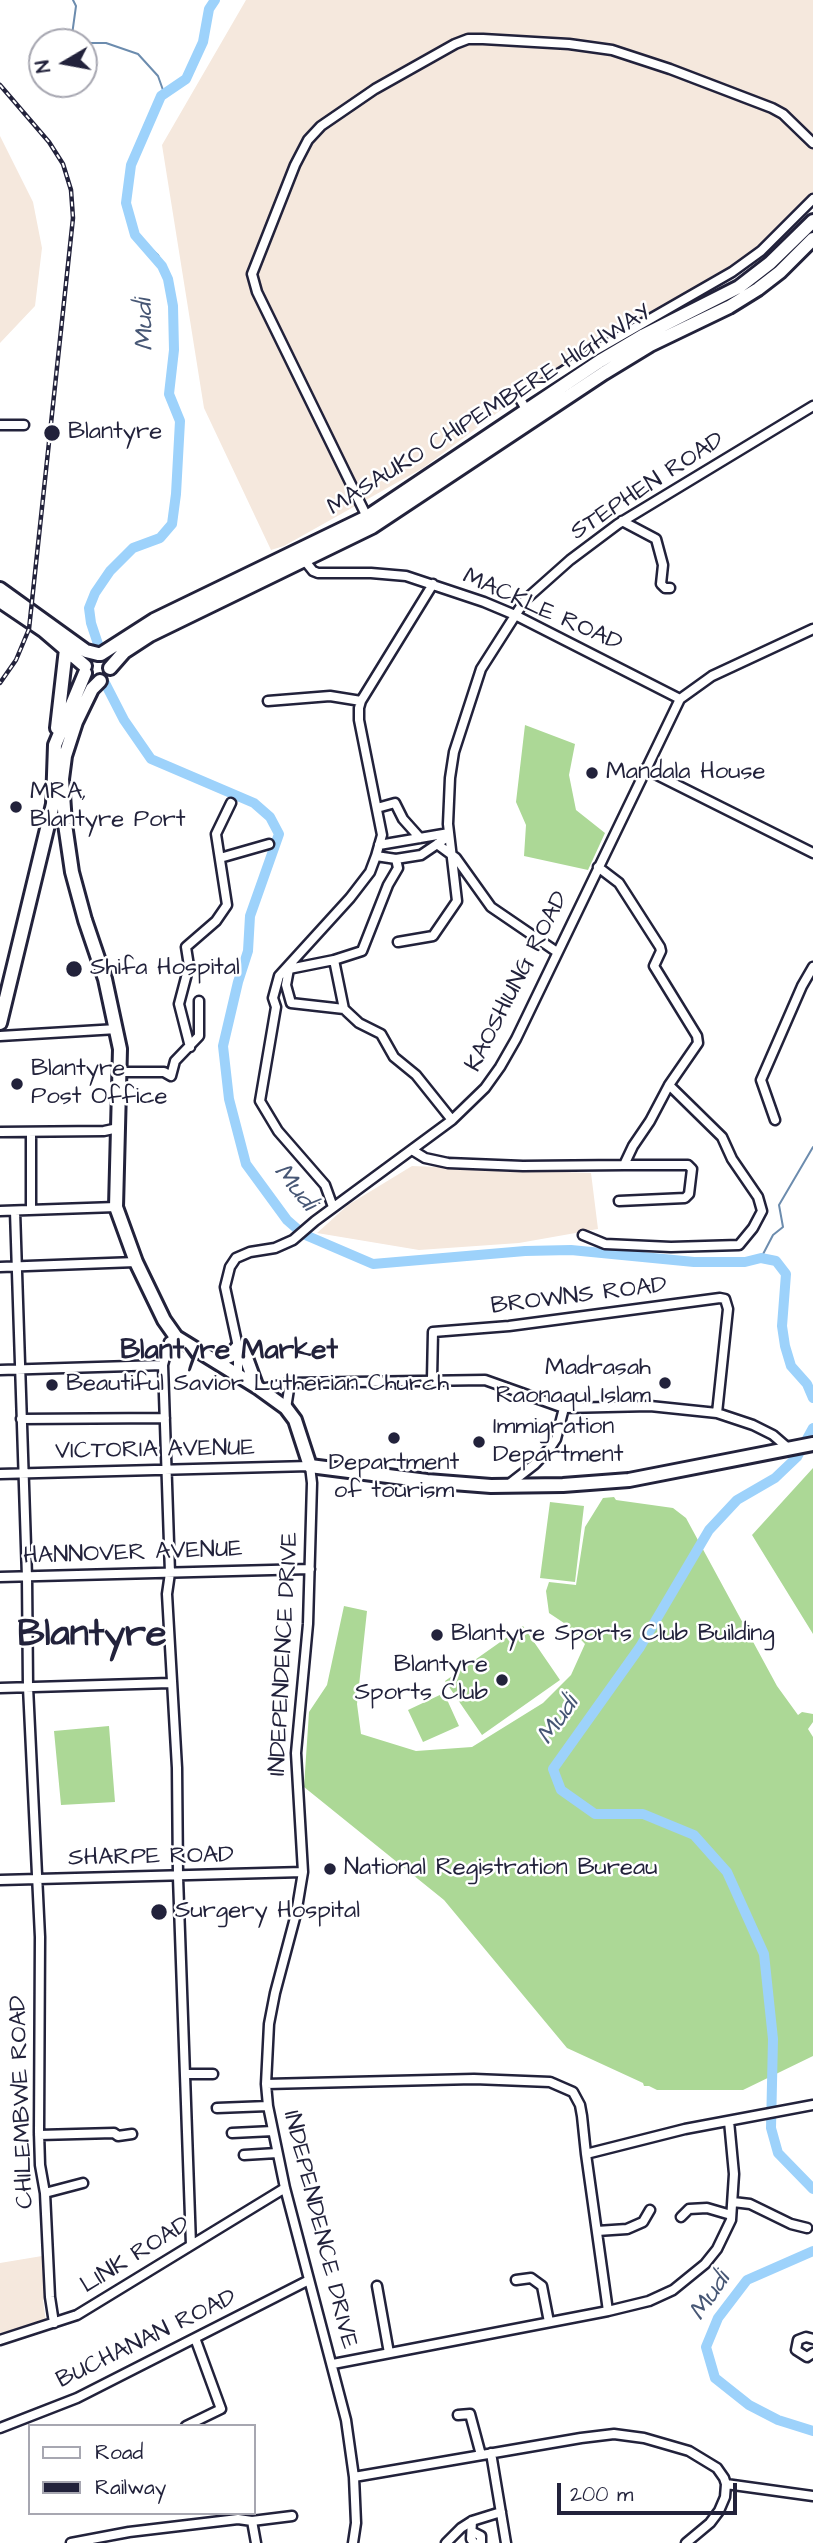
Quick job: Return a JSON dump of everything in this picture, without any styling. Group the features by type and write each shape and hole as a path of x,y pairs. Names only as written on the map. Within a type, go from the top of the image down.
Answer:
{"highway":[{"name":"MASAUKO CHIPEMBERE HIGHWAY","path":"99,654 154,620 367,517 600,361 644,335 739,287 771,263 813,221"},
{"name":"MASAUKO CHIPEMBERE HIGHWAY","path":"110,668 124,652 149,635 372,527 627,359 758,289 780,272 813,239"},
{"path":"0,589 86,651 108,659 110,668 92,690 76,722 63,768 63,802 72,872 105,979 117,1029 120,1072 116,1207 136,1262 164,1320 176,1336 286,1408 295,1420 310,1466 427,1481 507,1486 629,1480 813,1444"},
{"path":"0,601 66,649 85,669 90,680 100,681"},
{"path":"0,1023 53,804 55,745 66,649"},
{"path":"55,745 85,669 99,654"},
{"path":"216,1361 230,1356 238,1347 245,1355 259,1388"}],"street":[{"path":"367,517 257,292 252,274 295,165 308,140 321,127 376,89 455,44 468,39 483,39 569,44 612,50 772,108 783,114 813,143"},
{"path":"527,411 520,399 591,353 744,264 813,199"},
{"name":"STEPHEN ROAD","path":"398,942 433,936 452,911 458,895 450,852 450,778 463,719 481,669 525,600 622,521 813,406"},
{"path":"0,425 24,425"},
{"path":"622,521 656,539 663,565 661,584 670,588"},
{"name":"MACKLE ROAD","path":"305,561 318,573 406,576 433,584 515,615 680,699"},
{"path":"333,1207 325,1185 278,1131 260,1101 276,1007 273,998 279,975 350,898 370,872 382,835 359,720 361,701 433,584"},
{"path":"680,699 712,676 813,629"},
{"path":"268,701 330,696 361,701"},
{"name":"KAOSHIUNG ROAD","path":"238,1375 238,1347 226,1298 226,1278 230,1267 242,1254 275,1248 293,1240 315,1220 452,1120 485,1088 500,1068 680,699"},
{"path":"645,769 813,853"},
{"path":"190,1046 179,1004 189,966 186,947 216,921 226,905 216,834 231,803"},
{"path":"377,808 395,803 403,819 420,838"},
{"path":"379,845 449,835"},
{"path":"376,856 396,859 421,855 449,835"},
{"path":"220,858 269,844"},
{"path":"437,844 450,852 491,907 556,952"},
{"path":"344,1009 291,1003 286,985 289,969 334,961 362,951 388,885 398,868 396,859"},
{"path":"597,867 619,883 660,947 661,951 654,966 697,1036 698,1043 669,1085 624,1165"},
{"path":"334,961 344,1009 359,1023 381,1034 394,1057 416,1075 452,1120"},
{"path":"775,1120 761,1080 800,990 813,967"},
{"path":"120,1072 164,1072 171,1076 175,1061 200,1036 199,1001"},
{"path":"0,1036 117,1029"},
{"path":"583,1236 605,1244 671,1247 739,1245 753,1228 762,1211 754,1191 732,1159 722,1137 669,1085"},
{"path":"0,1132 104,1131 118,1128"},
{"path":"31,1132 32,1210"},
{"path":"412,1150 435,1161 448,1163 523,1167 688,1165 692,1169 689,1194 685,1198 619,1201"},
{"path":"0,1211 116,1207"},
{"name":"CHILEMBWE ROAD","path":"15,1211 28,1686 40,1937 40,2165 45,2193 50,2297 54,2323"},
{"path":"0,1267 136,1262"},
{"name":"BROWNS ROAD","path":"432,1379 433,1332 509,1326 725,1299 728,1303 717,1413"},
{"path":"176,1336 169,1342 163,1365 170,1573 167,1594 170,1683 177,1768 178,1877 191,2245"},
{"path":"0,1370 163,1365"},
{"path":"259,1388 290,1383 432,1379 496,1382 564,1408 650,1406 717,1413 753,1425 792,1447"},
{"path":"286,1408 290,1383"},
{"path":"507,1486 536,1464 550,1448 560,1428 564,1408"},
{"path":"21,1419 164,1418"},
{"name":"VICTORIA AVENUE","path":"0,1474 310,1466"},
{"name":"INDEPENDENCE DRIVE","path":"310,1466 308,1624 296,1753 303,1872 296,1914 269,2024 266,2084 272,2131 285,2188 346,2420 354,2477 356,2524 353,2543"},
{"name":"HANNOVER AVENUE","path":"0,1577 310,1569"},
{"path":"0,1688 170,1683"},
{"name":"SHARPE ROAD","path":"0,1880 303,1872"},
{"path":"185,2074 213,2074"},
{"path":"266,2084 474,2079 557,2084 573,2092 580,2105 608,2311"},
{"path":"586,2154 622,2143 813,2105"},
{"path":"217,2108 268,2106"},
{"path":"333,2364 608,2311 649,2301 673,2290 692,2277 717,2249 731,2215 734,2174 729,2121"},
{"path":"232,2133 272,2131"},
{"path":"39,2135 132,2134"},
{"path":"244,2155 277,2153"},
{"path":"45,2193 83,2183"},
{"name":"LINK ROAD","path":"0,2340 77,2315 285,2188"},
{"path":"733,2202 750,2204 791,2224 807,2228"},
{"path":"681,2217 689,2209 707,2208 731,2215"},
{"path":"597,2231 627,2229 643,2222 650,2210"},
{"path":"516,2280 531,2278 542,2286 549,2322"},
{"name":"BUCHANAN ROAD","path":"0,2428 77,2398 309,2280"},
{"path":"377,2286 389,2353"},
{"path":"813,2339 806,2337 798,2340 796,2350 807,2357 813,2353"},
{"path":"190,2424 221,2409 195,2338"},
{"path":"458,2415 470,2414 481,2455"},
{"path":"354,2477 614,2434 644,2438 689,2451 716,2468 726,2484 725,2497 719,2511 710,2523 686,2543"},
{"path":"491,2453 506,2543"},
{"path":"726,2484 813,2496"},
{"path":"446,2543 472,2521 501,2512"},
{"path":"71,2543 237,2516 251,2521 292,2516"},
{"path":"251,2521 256,2543"},
{"path":"472,2521 471,2539 474,2543"},
{"path":"473,2532 481,2536 481,2543"}],"shaded area":[{"path":"246,0 813,0 813,192 759,248 697,287 591,343 423,468 284,546 271,550 204,408 162,145"},
{"path":"0,136 33,202 42,248 35,306 0,343"},
{"path":"412,1166 591,1173 598,1229 519,1243 419,1250 317,1233 348,1205"},
{"path":"42,2256 50,2297 43,2300 46,2322 0,2333 0,2263"}],"green space":[{"path":"525,725 575,744 569,775 576,810 605,833 588,870 524,856 526,825 516,802"},
{"path":"813,1468 813,1634 752,1535"},
{"name":"Blantyre Sports Club","path":"614,1497 616,1500 673,1508 686,1518 777,1686 798,1715 802,1712 813,1714 813,1722 808,1729 813,1737 813,2056 743,2090 657,2090 567,2048 444,1900 304,1787 309,1712 327,1685 344,1606 367,1611 357,1704 361,1734 416,1751 472,1747 543,1703 571,1675 585,1644 567,1625 549,1613 546,1591 549,1582 576,1585 585,1527 603,1498"},
{"path":"550,1502 584,1506 575,1582 540,1578"},
{"name":"Blantyre Sports Club","path":"523,1626 560,1680 482,1735 445,1681"},
{"path":"444,1693 459,1726 423,1742 408,1710"},
{"path":"109,1726 115,1802 61,1805 54,1731"}],"waterway":[{"path":"73,0 76,6 73,28"},
{"name":"Mudi","path":"98,644 89,608 95,593 110,571 133,548 160,538 172,524 176,494 180,421 169,394 174,350 173,306 168,279 162,266 135,235 126,203 131,165 161,96 186,79 203,42 209,9 215,0"},
{"name":"Mudi","path":"98,43 106,43 138,54 158,76 163,90 138,143 127,179 126,209 131,231 158,255 170,279 175,305 174,350"},
{"name":"Mudi","path":"105,683 124,720 151,759 254,803 270,817 279,834 250,916 248,951 223,1046 229,1099 246,1164 287,1220 303,1234 373,1264 525,1251 571,1250 694,1262 745,1262 761,1258 776,1261 786,1274 782,1326 785,1346 791,1366 807,1384 813,1398"},
{"path":"761,1258 773,1235 783,1227 779,1205 813,1147"},
{"name":"Mudi","path":"813,1428 797,1457 775,1478 737,1500 709,1530 640,1647 553,1769 561,1790 595,1814 643,1814 694,1835 727,1872 764,1954 773,2039 771,2128 778,2153 813,2189"},
{"name":"Mudi","path":"813,2251 747,2280 718,2318 706,2347 715,2378 749,2405 778,2420 813,2431"}],"railway":[{"path":"0,85 49,142 63,164 71,190 73,218 29,629 16,660 0,683"}],"place":[{"name":"Blantyre","path":"52,433"},
{"name":"Mandala House","path":"592,773"},
{"name":"MRA, Blantyre Port","path":"16,807"},
{"name":"Shifa Hospital","path":"74,969"},
{"name":"Blantyre Post Office","path":"17,1084"},
{"name":"Madrasah Raonaqul Islam","path":"665,1383"},
{"name":"Beautiful Savior Lutherian Church","path":"52,1385"},
{"name":"Department of tourism","path":"394,1438"},
{"name":"Immigration Department","path":"479,1442"},
{"name":"Blantyre Sports Club Building","path":"437,1635"},
{"name":"Blantyre Sports Club","path":"502,1680"},
{"name":"National Registration Bureau","path":"330,1869"},
{"name":"Surgery Hospital","path":"159,1912"}],"district":[{"name":"Blantyre Market","path":"229,1352"},
{"name":"Blantyre","path":"92,1637"}]}
